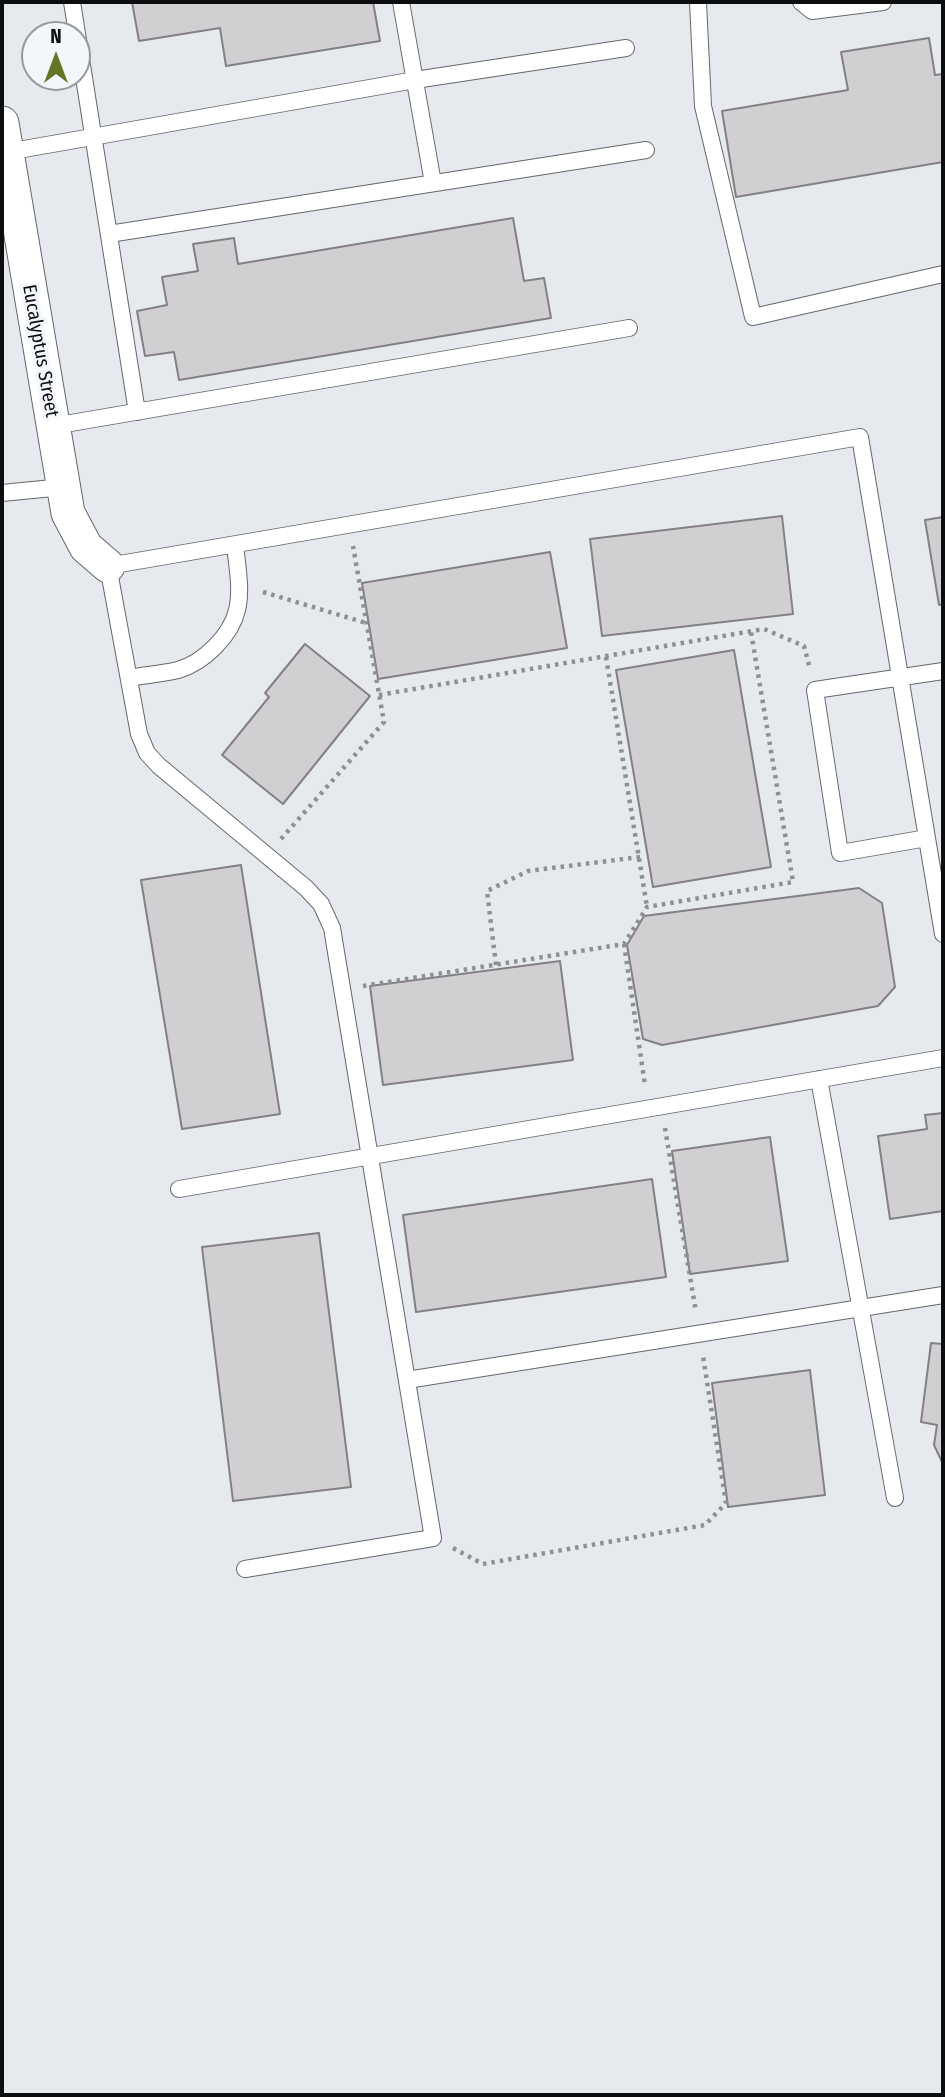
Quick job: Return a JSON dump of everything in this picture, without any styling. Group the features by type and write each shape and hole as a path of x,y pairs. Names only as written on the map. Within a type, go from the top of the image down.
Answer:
{"street":[{"name":"Eucalyptus Street","path":"4,137 68,513 86,547 108,566"}],"lane":[{"path":"72,2 137,412"},
{"path":"401,2 433,183"},
{"path":"698,2 703,106 753,317 943,274"},
{"path":"801,2 812,11 883,2"},
{"path":"4,137 93,137 415,80 626,48"},
{"path":"109,233 646,150"},
{"path":"53,426 629,328"},
{"path":"245,1569 433,1538 332,928 321,904 306,888 159,766 147,753 139,734 108,566 860,437 943,934"},
{"path":"2,493 64,488"},
{"path":"129,678 179,670 202,658 226,635 237,610 239,585 235,545"},
{"path":"927,838 840,853 816,690 943,671"},
{"path":"179,1189 943,1058"},
{"path":"819,1080 895,1498"},
{"path":"407,1380 943,1294"}],"path":[{"path":"267,855 384,722 349,525"},
{"path":"239,585 366,623"},
{"path":"379,695 764,629 804,646 816,690"},
{"path":"647,907 793,882 751,632"},
{"path":"433,1538 483,1564 705,1525 726,1503 699,1334 624,944 647,907 606,657"},
{"path":"496,965 487,891 528,871 640,857"},
{"path":"342,989 624,944"}],"building":[{"path":"132,2 373,2 380,41 226,66 220,28 139,41"},
{"path":"929,38 935,75 943,74 943,162 736,197 722,111 848,90 841,52"},
{"path":"513,218 524,281 544,278 551,318 179,380 174,352 145,356 137,311 167,305 162,277 198,271 193,244 234,238 238,264"},
{"path":"782,516 793,614 602,636 590,539"},
{"path":"943,517 943,604 939,605 925,520"},
{"path":"550,552 567,648 378,679 362,583"},
{"path":"305,644 370,696 283,804 222,755 269,697 265,693"},
{"path":"734,650 771,867 653,887 616,670"},
{"path":"241,865 280,1114 182,1129 141,880"},
{"path":"859,888 882,903 895,987 878,1006 662,1045 643,1039 627,945 644,916"},
{"path":"560,961 573,1060 383,1085 370,986"},
{"path":"943,1113 943,1211 890,1219 878,1136 927,1129 925,1115"},
{"path":"770,1137 788,1261 690,1274 672,1151"},
{"path":"652,1179 666,1277 416,1312 403,1215"},
{"path":"319,1233 351,1487 233,1501 202,1247"},
{"path":"931,1343 943,1344 943,1464 934,1445 937,1425 921,1422"},
{"path":"810,1370 825,1495 728,1507 712,1383"}]}
